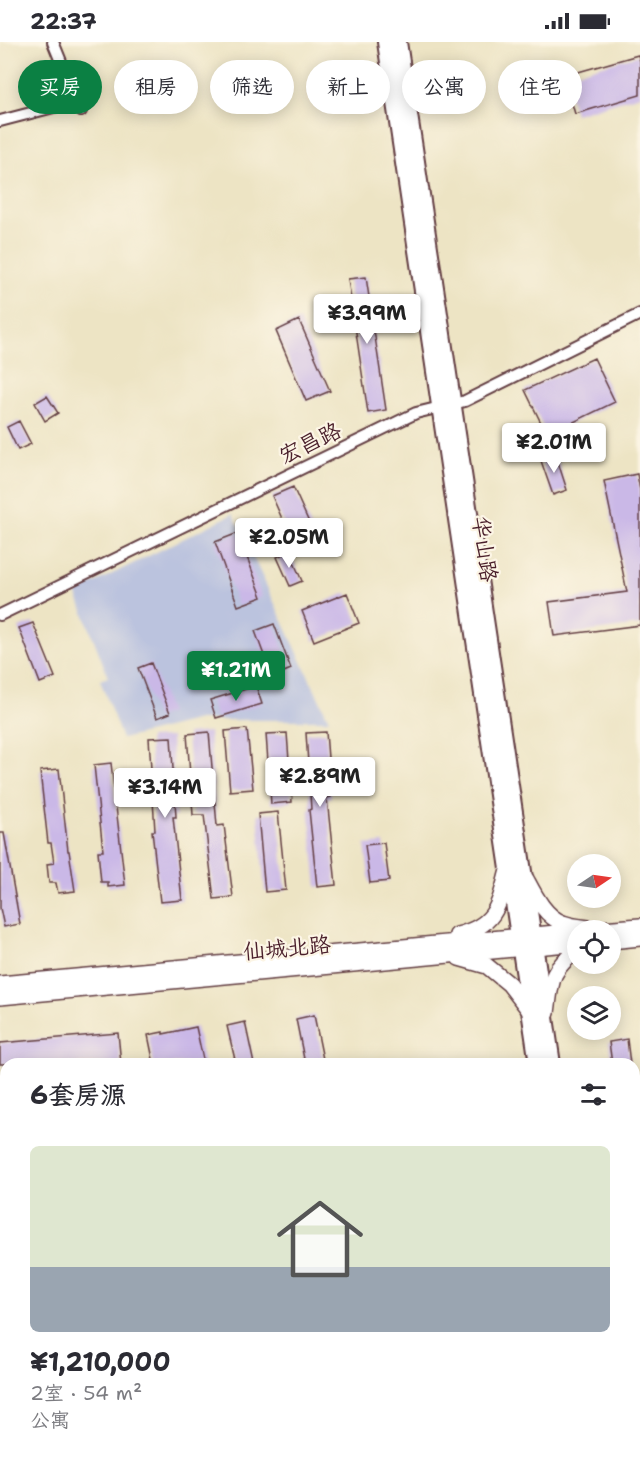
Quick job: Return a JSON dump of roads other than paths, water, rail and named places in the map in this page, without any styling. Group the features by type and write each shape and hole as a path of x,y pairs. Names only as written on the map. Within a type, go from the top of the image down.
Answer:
{"main road":[{"path":"386,42 447,405"},
{"path":"398,42 447,405 526,941 530,1010 537,1058"},
{"path":"516,871 545,909 561,923 567,924"},
{"path":"417,944 472,932 489,921 516,871"},
{"path":"621,928 640,926"},
{"name":"仙城北路","path":"0,997 450,955 567,933"},
{"path":"621,940 640,938"},
{"path":"526,941 546,1022 551,1058"},
{"name":"仙城北路","path":"0,984 417,944 526,941 567,943"},
{"path":"450,955 487,966 509,984 530,1010"},
{"path":"546,1022 550,988 557,967 567,959"}],"street":[{"path":"0,121 79,106 53,42"},
{"name":"宏昌路","path":"0,615 405,418 465,401 640,314"}]}
